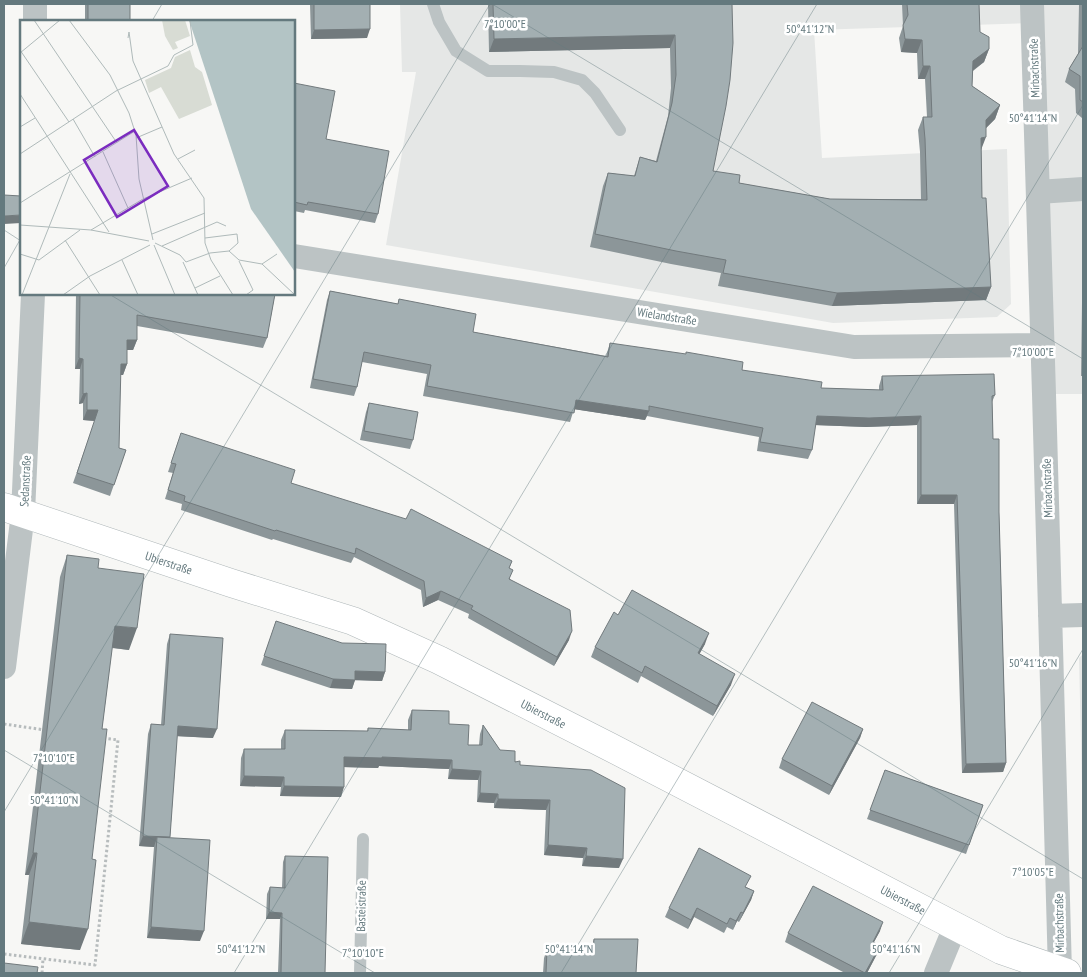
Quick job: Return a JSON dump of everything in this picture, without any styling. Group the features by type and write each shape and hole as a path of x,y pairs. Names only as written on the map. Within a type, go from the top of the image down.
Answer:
{"main road":[{"name":"Ubierstraße","path":"14,510 231,583 353,621 439,660 593,738 1001,950 1063,972"}],"street":[{"path":"35,4 35,20"},
{"name":"Mirbachstraße","path":"1032,4 1050,616 1063,972"},
{"path":"1038,192 1083,188"},
{"name":"Wielandstraße","path":"295,256 854,347 1043,345"},
{"name":"Sedanstraße","path":"4,667 14,510 33,295"},
{"path":"1050,616 1083,615"},
{"path":"936,973 955,927"}],"lane":[{"path":"433,4 440,22 456,51 488,71 554,72 582,80 595,93 620,130"},
{"name":"Basteistraße","path":"360,973 363,839"}],"path":[{"path":"4,724 51,730"},
{"path":"4,954 95,965 118,740 99,737"},
{"path":"42,973 43,959"}],"shaded area":[{"path":"400,4 1083,4 1083,394 1044,394 1032,23 814,30 822,158 1007,149 1011,304 997,317 833,323 386,245 416,72 402,72"},
{"path":"1083,654 1083,828 1079,658"}],"building":[{"path":"88,4 130,4 130,20 88,20"},
{"path":"314,4 370,4 370,29 314,30"},
{"path":"493,4 732,4 733,43 730,80 713,171 740,175 739,183 830,199 927,200 923,117 932,117 930,66 923,66 922,40 905,39 903,25 908,15 907,4 979,4 980,32 989,37 989,49 973,61 972,86 1000,105 986,120 986,137 981,138 982,198 986,198 991,287 837,293 723,273 726,260 595,234 608,173 635,176 640,157 657,162 672,103 676,75 675,35 494,39"},
{"path":"1083,46 1083,102 1080,100 1080,76 1069,69"},
{"path":"295,83 335,91 326,139 389,151 378,214 308,202 307,205 295,202"},
{"path":"4,195 20,196 20,215 4,216"},
{"path":"330,291 398,304 399,299 476,314 473,332 608,357 610,343 686,354 686,352 743,362 742,370 822,382 821,388 883,390 882,376 994,374 995,395 992,396 993,439 999,439 999,512 1006,763 966,764 957,495 921,495 921,416 869,418 817,416 812,450 760,442 763,428 649,406 649,411 576,400 574,413 427,386 431,365 364,352 357,387 313,379"},
{"path":"80,295 275,295 267,338 137,315 137,340 127,340 127,364 121,364 119,448 126,450 114,485 77,473 98,410 87,410 87,393 83,394 83,359 79,358"},
{"path":"369,403 418,412 413,440 364,431"},
{"path":"181,433 295,470 291,483 406,519 411,509 512,561 509,568 513,570 509,579 570,610 572,631 557,657 471,609 473,606 441,591 426,598 424,581 356,548 355,554 275,531 184,501 185,496 168,490 176,464 171,463"},
{"path":"67,555 99,559 98,568 144,574 137,628 115,626 102,729 107,729 92,859 96,860 88,929 29,922 37,853 33,853"},
{"path":"632,590 709,633 698,653 735,674 717,706 645,666 642,673 595,647 614,612 618,615"},
{"path":"276,621 342,643 386,644 385,672 355,671 355,680 333,679 264,656"},
{"path":"170,634 223,638 217,729 178,726 170,837 143,836 151,724 164,725"},
{"path":"812,702 863,729 832,786 782,759"},
{"path":"412,710 449,711 449,724 469,725 468,745 482,745 483,725 500,750 515,751 515,762 520,761 520,765 591,770 625,788 623,859 586,856 587,848 548,845 550,800 498,799 498,794 480,793 481,771 452,769 452,760 344,757 344,787 284,786 284,777 244,776 244,749 285,749 285,730 368,731 368,728 411,730"},
{"path":"885,770 983,805 969,845 870,810"},
{"path":"157,837 210,840 204,931 151,927"},
{"path":"699,848 751,876 745,887 754,891 743,913 741,912 736,921 730,918 727,924 697,908 691,920 669,908"},
{"path":"285,856 328,857 325,973 281,973 282,913 269,912 270,887 285,888"},
{"path":"813,886 883,922 873,942 880,946 865,973 788,933"},
{"path":"594,939 638,939 636,973 546,973 547,949 593,950"},
{"path":"4,963 38,967 37,973 4,973"}]}
